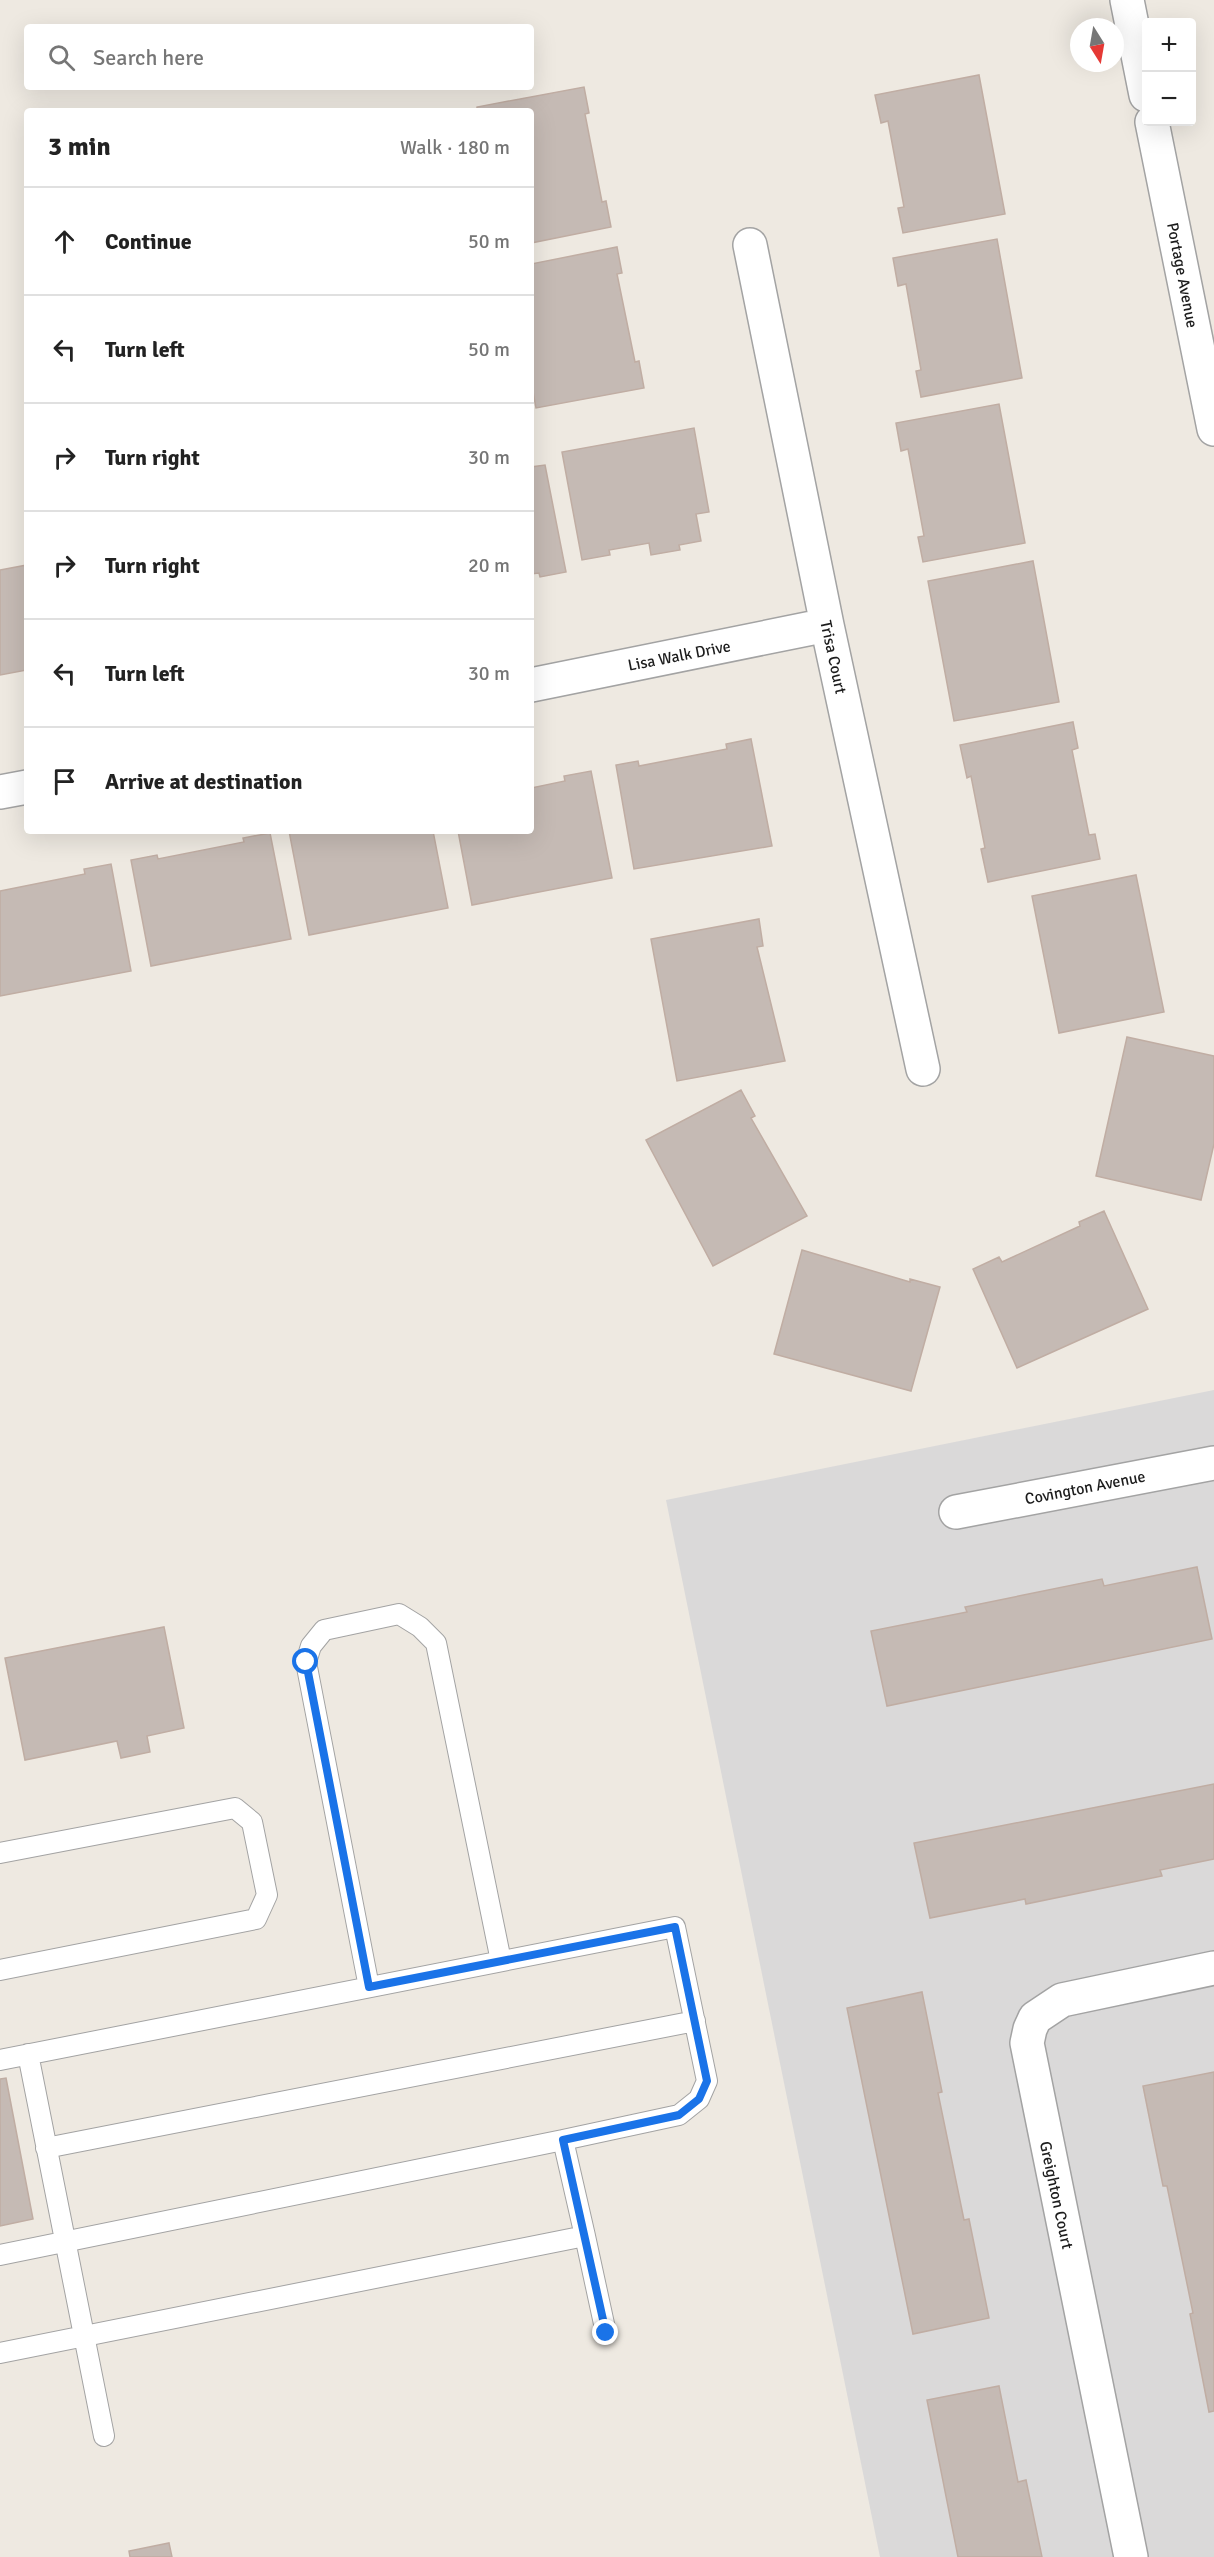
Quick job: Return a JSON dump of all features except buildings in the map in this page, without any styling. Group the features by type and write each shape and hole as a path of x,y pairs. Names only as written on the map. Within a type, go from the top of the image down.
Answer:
{"street":[{"path":"1127,0 1142,75"},
{"name":"Portage Avenue","path":"1153,126 1214,429"},
{"name":"Trisa Court","path":"750,244 827,625 922,1069"},
{"name":"Lisa Walk Drive","path":"534,684 827,625"},
{"path":"0,792 24,787"},
{"name":"Covington Avenue","path":"956,1512 1214,1463"},
{"name":"Greighton Court","path":"1131,2557 1028,2053 1028,2043 1030,2029 1035,2018 1062,2000 1214,1968"}],"lane":[{"path":"369,1987 306,1662 310,1646 324,1630 399,1614 420,1626 436,1642 501,1961"},
{"path":"0,1853 236,1809 252,1822 267,1895 256,1919 0,1970"},
{"path":"0,2060 675,1927 707,2081 699,2099 679,2115 0,2255"},
{"path":"46,2148 694,2021"},
{"path":"28,2054 104,2436"},
{"path":"563,2140 606,2333"},
{"path":"0,2353 585,2236"}],"shaded area":[{"path":"1214,1390 1214,2557 880,2557 666,1500"}],"route":[{"path":"306,1662 369,1987 675,1927 707,2081 699,2099 679,2115 563,2140 606,2333"}]}
